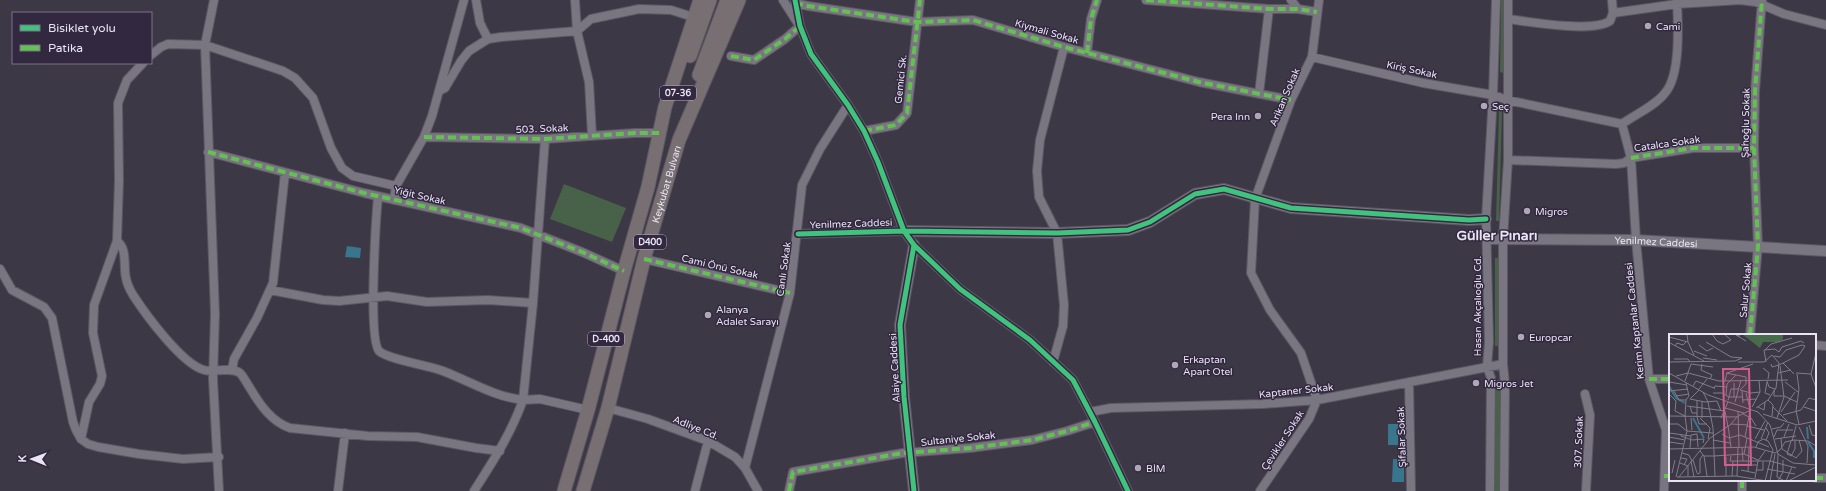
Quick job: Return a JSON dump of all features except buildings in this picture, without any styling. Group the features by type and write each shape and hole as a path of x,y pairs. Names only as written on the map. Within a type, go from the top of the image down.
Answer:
{"highway":[{"path":"648,187 665,107 693,17 700,0"},
{"name":"07-36","path":"648,187 682,78 710,0"},
{"name":"07-36","path":"679,140 706,54 727,0"},
{"name":"Keykubat Bulvarı","path":"583,491 608,408 644,259 679,140 739,0"},
{"name":"Keykubat Bulvarı","path":"564,491 588,410 624,271 648,187"}],"street":[{"path":"214,0 205,45 214,314 214,372 219,457 219,491"},
{"path":"394,200 396,186 424,137 439,90 464,0"},
{"path":"476,0 480,23 488,39"},
{"path":"575,0 577,31 589,82 592,135"},
{"path":"783,0 800,26"},
{"name":"Gemici Sk.","path":"864,131 896,125 907,113 916,22 920,0"},
{"path":"1087,53 1091,19 1097,0"},
{"path":"1146,0 1269,10 1298,9 1317,12"},
{"path":"1291,0 1298,9"},
{"name":"Arikan Sokak","path":"1255,199 1291,100 1312,57 1319,0"},
{"name":"Hasan Akçalıoğlu Cd.","path":"1490,491 1491,378 1488,366 1489,342 1486,219 1493,95 1496,0"},
{"path":"1504,491 1505,384 1503,364 1503,239 1508,160 1508,0"},
{"path":"1508,18 1547,25 1599,26 1610,21 1613,13 1612,0"},
{"path":"1613,13 1677,2 1751,0 1761,2 1784,14 1826,25"},
{"path":"795,1 800,26 811,54 848,104 864,131 878,162 904,231 914,245 960,289 1030,340 1073,380 1096,422 1128,491"},
{"name":"Kiymali Sokak","path":"795,1 916,22 973,20 1064,47 1199,82 1291,100"},
{"path":"1622,124 1664,95 1671,85 1676,60 1677,2"},
{"name":"Şahoğlu Sokak","path":"1758,246 1754,148 1755,91 1761,2"},
{"path":"439,90 445,88 461,61 469,51 488,39 501,36 577,31 591,19 639,9 671,10 693,17"},
{"path":"1259,94 1269,10"},
{"path":"731,56 754,60 785,39 800,26"},
{"path":"152,54 160,47 168,44 205,45 269,65 295,78 313,98 331,148 342,168 354,176 396,186"},
{"path":"1053,362 1063,326 1064,305 1057,233 1040,196 1036,171 1040,140 1064,47"},
{"name":"Kiriş Sokak","path":"1312,57 1622,124"},
{"path":"81,439 89,402 100,384 102,376 93,334 94,305 117,241 119,180 118,103 127,80 142,64"},
{"name":"Canlı Sokak","path":"745,468 790,293 798,234 802,185 820,149 848,104"},
{"name":"Kerim Kaptanlar Caddesi","path":"1622,124 1631,158 1636,240 1649,379 1666,430 1667,476 1664,491"},
{"name":"503. Sokak","path":"424,137 545,139 592,135 659,133"},
{"path":"474,491 515,423 523,400 545,139"},
{"name":"Catalca Sokak","path":"1508,160 1616,164 1624,163 1631,158 1693,148 1754,148"},
{"name":"Yiğit Sokak","path":"208,152 394,200 521,228 624,271"},
{"path":"232,370 234,360 257,318 273,283 285,173"},
{"path":"904,231 1057,233 1128,230 1150,222 1195,194 1224,190 1291,208 1469,220 1486,219"},
{"path":"378,196 375,240 375,340 376,346 383,354 428,366 503,397 523,400 540,398 588,410"},
{"path":"1255,199 1251,273 1270,310 1301,353 1316,400"},
{"name":"Yenilmez Caddesi","path":"798,234 904,231"},
{"name":"Yenilmez Caddesi","path":"1487,239 1636,240 1826,251"},
{"path":"117,241 124,250 125,270 129,288 149,318 186,360 204,370 214,372 232,370 240,374 258,401 281,425 290,428 345,433 417,437 476,448 500,450"},
{"name":"Alaiye Caddesi","path":"914,245 900,325 909,453 914,491"},
{"name":"Salur Sokak","path":"1750,334 1758,246"},
{"name":"Cami Önü Sokak","path":"644,259 790,293"},
{"path":"0,269 12,290 44,307 52,318 73,422 81,439 88,444 98,447 138,454 183,459 219,457"},
{"path":"270,290 339,302 387,296 427,302 488,300 532,303"},
{"path":"1816,345 1826,346"},
{"name":"Kaptaner Sokak","path":"1090,412 1111,408 1263,404 1316,400 1503,364"},
{"path":"1649,379 1669,379"},
{"name":"Şifalar Sokak","path":"1409,382 1411,491"},
{"name":"307. Sokak","path":"1585,394 1590,415 1586,491"},
{"name":"Çevikler Sokak","path":"1260,491 1309,419 1316,400"},
{"name":"Adliye Cd.","path":"608,408 648,419 708,441 736,457 745,468 758,491"},
{"name":"Sultaniye Sokak","path":"789,491 793,472 909,453 970,448 1032,440 1067,432 1096,422"},
{"path":"338,491 345,433"},
{"path":"695,491 708,441"}],"green space":[{"path":"1501,0 1503,0 1503,73 1500,72"},
{"path":"1499,111 1502,111 1499,221 1496,221"},
{"path":"564,184 626,208 612,242 550,219"},
{"path":"1495,258 1498,258 1498,346 1495,346"},
{"path":"1495,380 1500,380 1500,491 1495,491"}],"water":[{"path":"347,246 361,248 360,258 345,257"},
{"path":"1388,424 1398,424 1398,445 1388,445"},
{"path":"1393,459 1404,459 1404,482 1392,482"}],"marked path":[{"path":"864,131 896,125 907,113 920,0"},
{"path":"1087,53 1091,19 1097,0"},
{"path":"1146,0 1269,9 1298,9 1317,12"},
{"path":"1750,334 1758,246 1754,148 1755,91 1762,0"},
{"path":"795,3 917,22 973,20 1064,47 1199,82 1291,100"},
{"path":"731,56 754,60 785,39 800,26"},
{"path":"424,137 545,139 635,133 659,133"},
{"path":"1631,158 1693,148 1754,148"},
{"path":"208,152 364,193 521,228 582,252 624,271"},
{"path":"644,259 790,293"},
{"path":"1649,379 1669,379"},
{"path":"789,491 793,472 903,453 970,448 1032,440 1095,422"},
{"path":"1664,476 1669,476"},
{"path":"1816,478 1826,478"},
{"path":"1742,481 1742,491"}],"cycle path":[{"path":"795,0 800,26 811,54 848,105 864,131 878,162 904,231 914,245 960,289 1030,340 1073,380 1128,491"},
{"path":"798,234 904,231 1057,233 1128,230 1150,222 1195,194 1224,189 1291,208 1469,220 1486,219"},
{"path":"914,245 900,325 904,397 914,491"}],"place":[{"name":"Cami","path":"1648,26"},
{"name":"Seç","path":"1484,106"},
{"name":"Pera Inn","path":"1258,116"},
{"name":"Migros","path":"1527,211"},
{"name":"Alanya Adalet Sarayı","path":"708,315"},
{"name":"Europcar","path":"1521,337"},
{"name":"Erkaptan Apart Otel","path":"1175,365"},
{"name":"Migros Jet","path":"1476,383"},
{"name":"BİM","path":"1138,468"}],"district":[{"name":"Güller Pınarı","path":"1497,235"}]}
